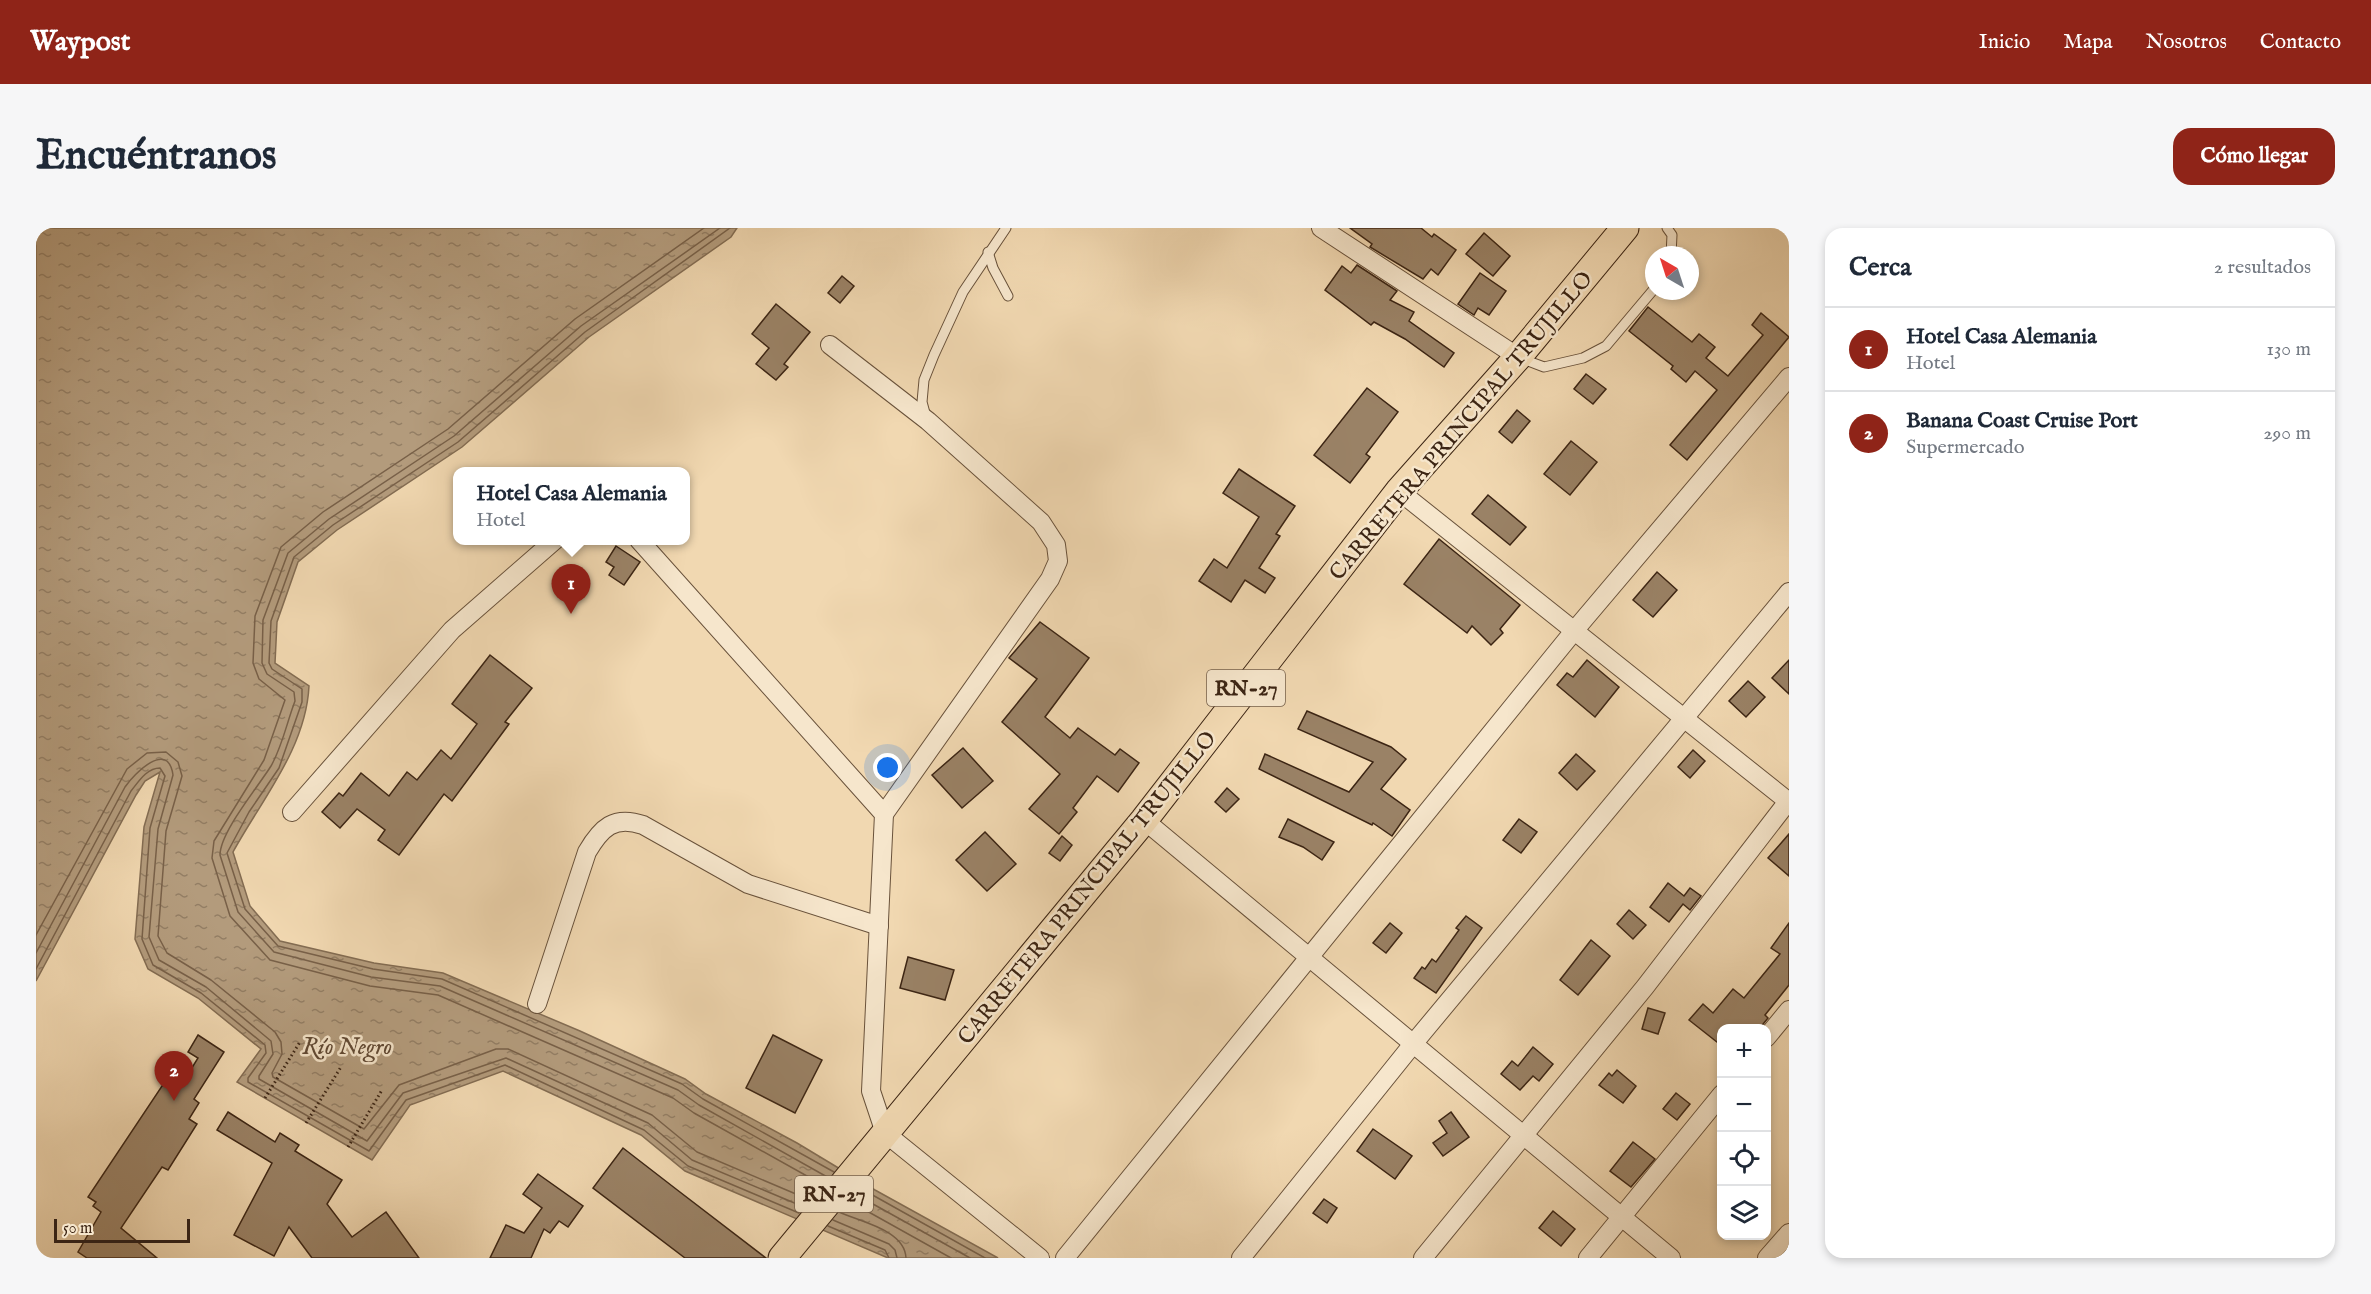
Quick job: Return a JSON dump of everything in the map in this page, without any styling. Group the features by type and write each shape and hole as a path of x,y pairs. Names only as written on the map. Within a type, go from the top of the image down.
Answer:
{"main road":[{"name":"CARRETERA PRINCIPAL TRUJILLO","path":"790,1248 1144,820 1399,491 1518,357 1625,228"}],"street":[{"path":"1321,228 1518,357"},
{"path":"830,345 928,421 1041,522 1056,545 1058,561 1050,579 884,814 870,1091 877,1141 1040,1258"},
{"path":"1065,1258 1308,956 1575,631 1789,377"},
{"path":"1399,491 1789,801 1645,987 1423,1258"},
{"path":"292,812 452,630 549,545"},
{"path":"643,545 884,814"},
{"path":"1241,1258 1413,1044 1685,720 1789,592"},
{"path":"537,1004 587,852 597,836 615,823 628,820 643,825 748,884 879,926"},
{"path":"1144,820 1671,1258"},
{"path":"1771,1033 1789,1010"},
{"path":"1588,1258 1717,1100"},
{"path":"1767,1258 1789,1233"}],"lane":[{"path":"928,421 922,402 924,380 963,292 1006,228"},
{"path":"1667,228 1672,235 1671,246"},
{"path":"988,252 993,268 1008,296"},
{"path":"1518,357 1544,367 1583,358 1606,346 1645,300"}],"path":[{"path":"265,1098 300,1042"},
{"path":"306,1123 341,1067"},
{"path":"348,1147 382,1090"}],"water":[{"name":"Río Negro","path":"36,228 737,228 731,237 589,337 462,447 337,530 298,562 277,622 275,663 309,686 306,709 300,731 281,772 233,852 250,906 280,941 374,963 443,973 580,1031 685,1079 706,1094 797,1143 875,1190 998,1258 888,1258 685,1171 641,1135 503,1071 410,1105 372,1160 237,1082 261,1049 198,998 148,969 135,939 144,827 160,772 145,781 136,795 36,981"}],"building":[{"path":"1350,228 1421,228 1432,237 1434,234 1456,250 1438,275 1431,269 1423,279 1370,247 1372,244"},
{"path":"1484,233 1510,256 1493,276 1466,254"},
{"path":"1357,265 1397,291 1390,300 1414,312 1409,321 1454,353 1444,367 1405,339 1374,322 1371,325 1325,290 1342,266 1351,273"},
{"path":"1480,273 1506,291 1489,315 1478,308 1474,315 1458,304"},
{"path":"842,276 854,286 840,303 828,293"},
{"path":"776,304 810,332 784,364 788,367 776,380 756,364 769,348 752,334"},
{"path":"1648,307 1692,342 1699,334 1715,347 1706,358 1728,376 1763,335 1752,325 1761,313 1789,337 1687,460 1670,445 1717,390 1695,371 1686,382 1671,369 1673,366 1629,331"},
{"path":"1586,374 1606,389 1593,404 1574,389"},
{"path":"1367,388 1398,412 1366,454 1370,457 1350,483 1314,455"},
{"path":"1517,410 1530,421 1512,443 1499,432"},
{"path":"1571,441 1597,462 1570,495 1544,474"},
{"path":"1239,469 1295,506 1276,534 1280,536 1259,568 1275,578 1265,593 1245,580 1231,602 1199,581 1214,559 1227,568 1259,517 1223,493"},
{"path":"1488,495 1526,527 1510,545 1472,514"},
{"path":"1439,539 1520,605 1500,629 1503,633 1491,645 1472,626 1467,633 1404,584"},
{"path":"616,546 640,562 624,585 609,575 614,567 606,562"},
{"path":"1657,572 1677,590 1653,617 1633,600"},
{"path":"1040,622 1089,658 1045,717 1070,738 1078,728 1115,755 1120,749 1139,763 1118,792 1097,776 1073,808 1077,812 1059,834 1029,809 1060,774 1002,722 1037,679 1009,658"},
{"path":"490,655 532,688 505,722 509,724 452,801 444,794 399,855 378,840 385,830 357,809 340,828 322,812 339,793 343,796 361,773 389,796 407,772 417,780 441,750 451,759 477,724 452,704"},
{"path":"1587,660 1619,687 1595,717 1557,685 1567,673 1573,677"},
{"path":"1789,660 1789,694 1772,678"},
{"path":"1748,681 1765,697 1746,717 1729,701"},
{"path":"1307,711 1391,747 1406,759 1381,789 1410,810 1392,836 1373,823 1372,825 1259,769 1265,754 1349,792 1373,762 1298,729"},
{"path":"963,748 993,781 962,808 932,775"},
{"path":"1693,750 1705,761 1690,778 1678,767"},
{"path":"1576,754 1595,771 1577,790 1559,773"},
{"path":"1227,788 1239,799 1226,812 1215,802"},
{"path":"1288,819 1334,842 1322,860 1303,847 1279,837"},
{"path":"1519,819 1537,832 1521,853 1503,840"},
{"path":"985,832 1016,864 987,891 956,860"},
{"path":"1789,834 1789,876 1768,858"},
{"path":"1062,836 1072,845 1060,861 1049,853"},
{"path":"1668,883 1684,896 1690,888 1701,896 1690,910 1683,904 1669,922 1650,907"},
{"path":"1629,910 1646,925 1633,939 1617,924"},
{"path":"1466,916 1482,928 1436,993 1414,978 1432,959 1436,962 1459,930 1456,928"},
{"path":"1390,923 1402,933 1386,953 1373,943"},
{"path":"1789,923 1789,985 1765,1015 1768,1018 1763,1024 1717,1024 1717,1042 1689,1020 1703,1004 1713,1013 1733,989 1744,998 1780,954 1771,948"},
{"path":"1591,940 1610,956 1578,995 1560,980"},
{"path":"908,957 954,970 945,1000 900,988"},
{"path":"1648,1008 1665,1013 1658,1034 1642,1029"},
{"path":"198,1035 224,1052 194,1099 199,1103 189,1119 197,1124 168,1170 162,1167 121,1228 157,1258 87,1258 78,1252 101,1212 93,1206 96,1202 88,1197 166,1080 179,1089 198,1058 188,1052"},
{"path":"773,1035 822,1060 795,1113 746,1088"},
{"path":"1533,1047 1553,1064 1539,1081 1533,1076 1520,1090 1501,1074 1512,1061 1518,1066"},
{"path":"1617,1070 1636,1086 1623,1103 1599,1085 1609,1073 1612,1076"},
{"path":"1676,1093 1690,1104 1677,1120 1663,1109"},
{"path":"228,1112 275,1142 280,1133 299,1145 295,1151 342,1180 327,1204 352,1237 386,1212 419,1258 312,1258 289,1227 274,1256 234,1235 272,1163 217,1130"},
{"path":"1451,1112 1469,1137 1443,1156 1433,1143 1447,1133 1439,1121"},
{"path":"1373,1129 1412,1156 1395,1179 1357,1151"},
{"path":"1633,1142 1655,1159 1631,1187 1610,1171"},
{"path":"623,1148 766,1258 685,1258 593,1188"},
{"path":"538,1174 583,1206 568,1227 559,1221 550,1233 544,1229 531,1258 490,1258 506,1225 524,1233 542,1208 523,1194"},
{"path":"1324,1199 1337,1208 1327,1223 1313,1213"},
{"path":"1553,1211 1575,1229 1561,1246 1539,1228"}],"place":[{"name":"Hotel Casa Alemania","path":"571,614"},
{"name":"Banana Coast Cruise Port","path":"174,1101"}]}
